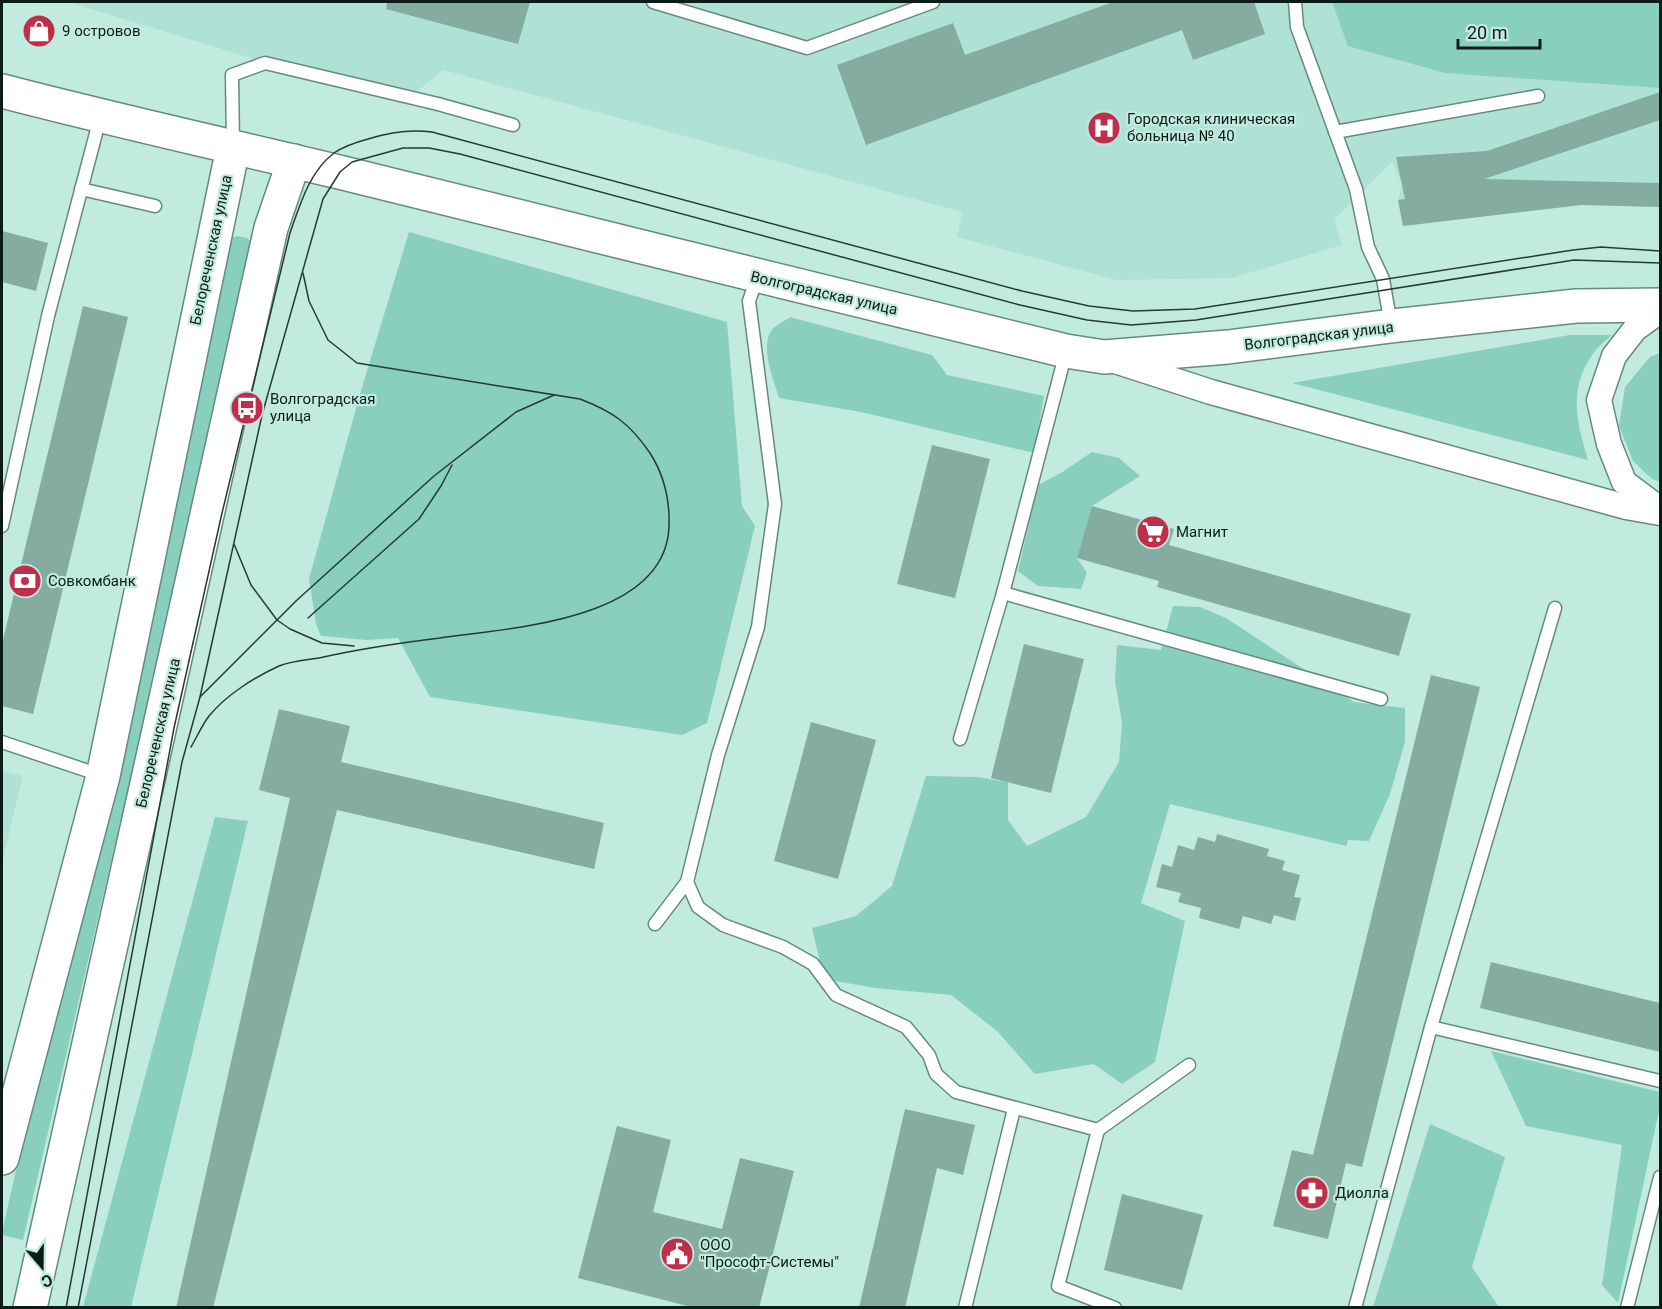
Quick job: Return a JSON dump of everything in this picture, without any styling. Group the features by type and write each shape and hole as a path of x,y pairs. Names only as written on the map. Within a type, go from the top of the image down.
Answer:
{"street":[{"name":"Волгоградская улица","path":"2,91 100,117 294,161 757,277 1066,351 1104,357 1228,347 1576,306 1660,305"},
{"name":"Белореченская улица","path":"2,1158 103,776 233,148"},
{"name":"Белореченская улица","path":"30,1308 268,240 294,161"},
{"path":"1660,311 1635,328 1614,356 1599,400 1609,444 1624,482 1660,511"},
{"path":"1104,357 1222,395 1626,507 1660,511"}],"lane":[{"path":"653,2 807,48 933,2"},
{"path":"1295,2 1297,27 1356,189 1368,247 1383,279 1391,326"},
{"path":"233,148 232,75 265,63 438,104 513,125"},
{"path":"1335,132 1538,96"},
{"path":"2,526 48,316 100,117"},
{"path":"81,189 155,206"},
{"path":"655,924 687,882 718,755 758,627 775,504 749,301 757,277"},
{"path":"960,739 1003,593 1066,351"},
{"path":"1003,593 1381,699"},
{"path":"1355,1308 1431,1027 1555,608"},
{"path":"2,742 103,776"},
{"path":"687,882 698,907 723,925 783,947 813,964 836,995 906,1027 929,1056 936,1074 956,1092 1098,1130"},
{"path":"1431,1027 1660,1081"},
{"path":"1115,1308 1058,1286 1098,1130 1189,1065"},
{"path":"965,1308 1014,1108"},
{"path":"1627,1308 1660,1177"}],"shaded area":[{"name":"Городская клиническая больница № 40","path":"68,2 1660,2 1660,207 1581,205 1403,226 1398,200 1402,184 1392,162 1334,220 1342,245 1232,278 1117,280 957,237 962,212 443,70 402,104"},
{"path":"1332,2 1660,2 1660,88 1445,73 1348,46"},
{"path":"409,232 727,322 742,506 755,526 707,723 682,735 430,697 398,638 367,640 321,636 316,624 309,579 360,394"},
{"path":"237,236 247,238 255,244 23,1240 2,1235 2,1232 227,238"},
{"path":"790,317 932,355 947,375 1044,396 1034,453 861,412 779,398 767,355 768,338 772,329"},
{"path":"1570,335 1612,335 1592,355 1584,368 1577,394 1578,420 1588,460 1292,383"},
{"path":"1660,353 1660,482 1652,479 1633,461 1619,426 1625,387 1650,357"},
{"path":"1092,452 1119,458 1140,476 1092,506 1077,558 1087,573 1081,589 1038,586 1018,571 1038,485"},
{"path":"1173,606 1200,607 1226,618 1354,702 1405,708 1405,742 1390,794 1369,841 1348,840 1346,846 1170,804 1141,903 1185,921 1155,1062 1122,1084 1094,1064 1035,1074 997,1031 951,995 875,988 824,979 812,928 856,916 892,886 926,776 977,777 1008,782 1008,820 1027,846 1086,817 1119,762 1122,722 1115,681 1117,645 1161,650"},
{"path":"2,771 23,776 2,862"},
{"path":"215,817 248,821 131,1307 83,1307"},
{"path":"1491,1051 1660,1092 1660,1106 1618,1303 1602,1285 1622,1145 1526,1126"},
{"path":"1430,1124 1505,1157 1472,1267 1499,1307 1373,1307"}],"building":[{"path":"387,2 530,2 518,44 386,9"},
{"path":"1113,2 1254,2 1265,34 1193,60 1182,30 866,145 837,65 953,23 965,55"},
{"path":"1660,92 1660,120 1484,179 1660,183 1660,207 1581,205 1403,226 1398,200 1405,199 1396,157 1487,151"},
{"path":"2,231 48,243 36,291 2,282"},
{"path":"83,306 128,317 33,714 2,706 2,644"},
{"path":"932,445 990,459 955,598 897,584"},
{"path":"1092,506 1174,529 1169,545 1411,614 1399,656 1157,587 1159,581 1077,558"},
{"path":"1024,644 1084,659 1051,793 991,778"},
{"path":"1431,675 1480,687 1362,1167 1346,1163 1328,1239 1273,1226 1292,1150 1313,1155"},
{"path":"279,709 350,726 341,762 604,823 594,869 337,810 213,1308 176,1308 290,798 259,790"},
{"path":"811,722 876,740 838,879 774,861"},
{"path":"1217,834 1269,849 1267,856 1285,861 1282,870 1300,875 1294,897 1301,898 1295,921 1274,915 1271,924 1243,916 1239,929 1199,918 1201,908 1178,902 1181,893 1156,887 1162,864 1172,867 1178,845 1194,850 1198,837 1215,842"},
{"path":"1491,962 1660,1003 1660,1052 1480,1008"},
{"path":"905,1109 975,1125 963,1175 937,1168 905,1308 859,1308"},
{"path":"617,1126 671,1140 653,1212 722,1229 740,1158 794,1171 759,1308 695,1308 578,1278"},
{"path":"1122,1194 1203,1215 1182,1290 1104,1270"}],"tram line":[{"path":"66,1308 174,728 222,513 290,233 312,179 334,153 351,144 384,135 408,131 432,132 1022,291 1089,306 1133,311 1195,309 1573,250 1601,247 1660,251"},
{"path":"78,1308 182,762 200,697 262,415 323,199 340,172 352,162 403,148 429,148 460,154 1020,305 1087,320 1131,325 1196,320 1574,260 1660,263"},
{"path":"191,747 206,720 216,708 251,681 284,664 409,642 542,623 579,614 613,601 641,583 661,558 669,527 667,498 659,470 643,443 612,414 580,399 357,363 328,340 309,301 303,273"},
{"path":"200,697 296,601 434,476 516,412 554,395"},
{"path":"308,618 419,519 452,465"},
{"path":"234,544 251,585 277,620 290,629 322,643 354,646"}],"place":[{"name":"9 островов","path":"39,31"},
{"name":"Городская клиническая больница № 40","path":"1104,128"},
{"name":"Волгоградская улица","path":"247,408"},
{"name":"Магнит","path":"1153,532"},
{"name":"Совкомбанк","path":"25,581"},
{"name":"Диолла","path":"1312,1193"},
{"name":"ООО \"Прософт-Системы\"","path":"677,1254"}]}
